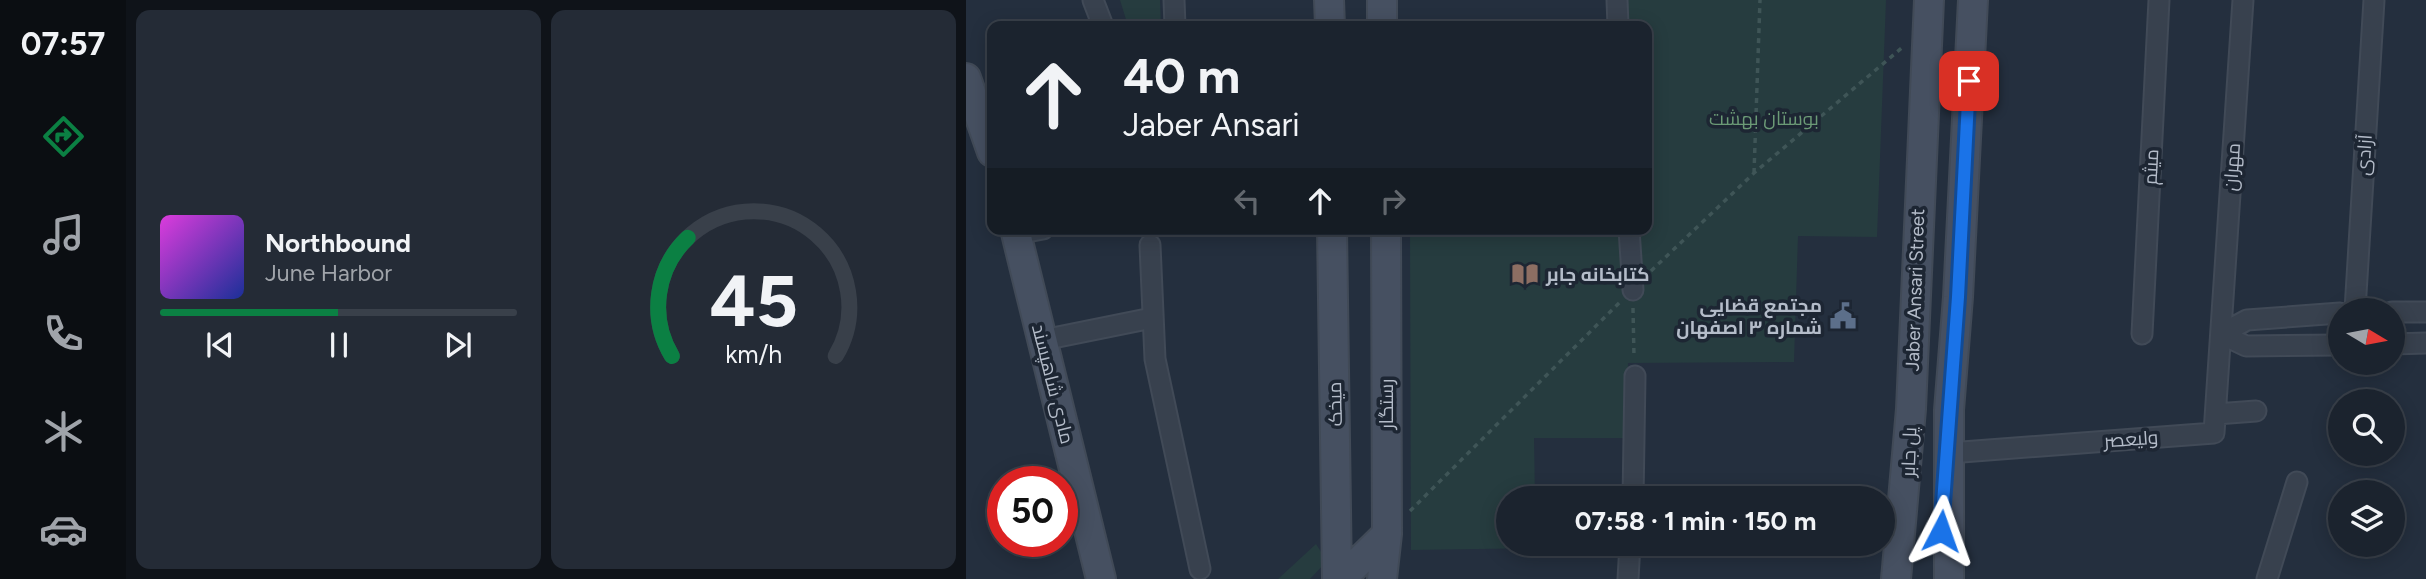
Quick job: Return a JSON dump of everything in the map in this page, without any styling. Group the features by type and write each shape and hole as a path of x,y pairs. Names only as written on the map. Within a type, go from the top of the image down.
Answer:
{"main road":[{"path":"1329,0 1330,21"},
{"path":"1381,0 1382,21"},
{"name":"Jaber Ansari Street","path":"1896,579 1911,408 1928,0"},
{"path":"1949,579 1949,410 1958,297 1973,0"},
{"path":"966,78 987,138"},
{"name":"مادی شاهپسند","path":"1026,235 1043,340 1101,579"},
{"name":"میخک","path":"1332,235 1339,579"},
{"name":"رستگار","path":"1382,579 1387,534 1386,235"},
{"name":"پل جابر","path":"1903,579 1911,408"},
{"name":"پل جابر","path":"1938,579 1949,410"},
{"path":"1339,579 1387,534"}],"street":[{"path":"1093,0 1101,21"},
{"path":"1174,0 1175,21"},
{"path":"1616,0 1618,21"},
{"name":"میثم","path":"2142,334 2159,0"},
{"name":"مهران","path":"2221,334 2244,0"},
{"name":"آزادی","path":"2356,298 2374,0"},
{"path":"1629,235 1633,290"},
{"path":"1150,245 1155,359 1200,569"},
{"path":"2405,312 2426,312"},
{"path":"2221,334 2247,320 2328,314"},
{"path":"2296,316 2297,345"},
{"path":"1043,340 1152,318"},
{"path":"2221,334 2246,346 2328,345"},
{"path":"2221,334 2216,414 2256,411"},
{"path":"2405,344 2426,343"},
{"path":"1634,486 1635,376"},
{"name":"ولیعصر","path":"1949,453 2214,433 2216,414"},
{"path":"2267,579 2297,482"},
{"path":"1628,579 1629,556"}],"path":[{"path":"1754,173 1760,0"},
{"path":"1633,290 1635,376"}],"green space":[{"path":"1120,0 1160,0 1161,21 1126,21"},
{"name":"بوستان بهشت","path":"1627,0 1886,0 1877,237 1798,236 1794,362 1628,363 1627,438 1534,438 1535,486 1496,486 1496,549 1411,550 1410,235 1652,235 1652,21 1629,21"},
{"path":"1316,544 1327,561 1310,579 1278,579"}],"place":[{"name":"کتابخانه جابر","path":"1525,274"},
{"name":"مجتمع قضایی شماره ۳ اصفهان","path":"1843,316"}],"route":[{"path":"1941,531 1958,297 1969,81"}]}
